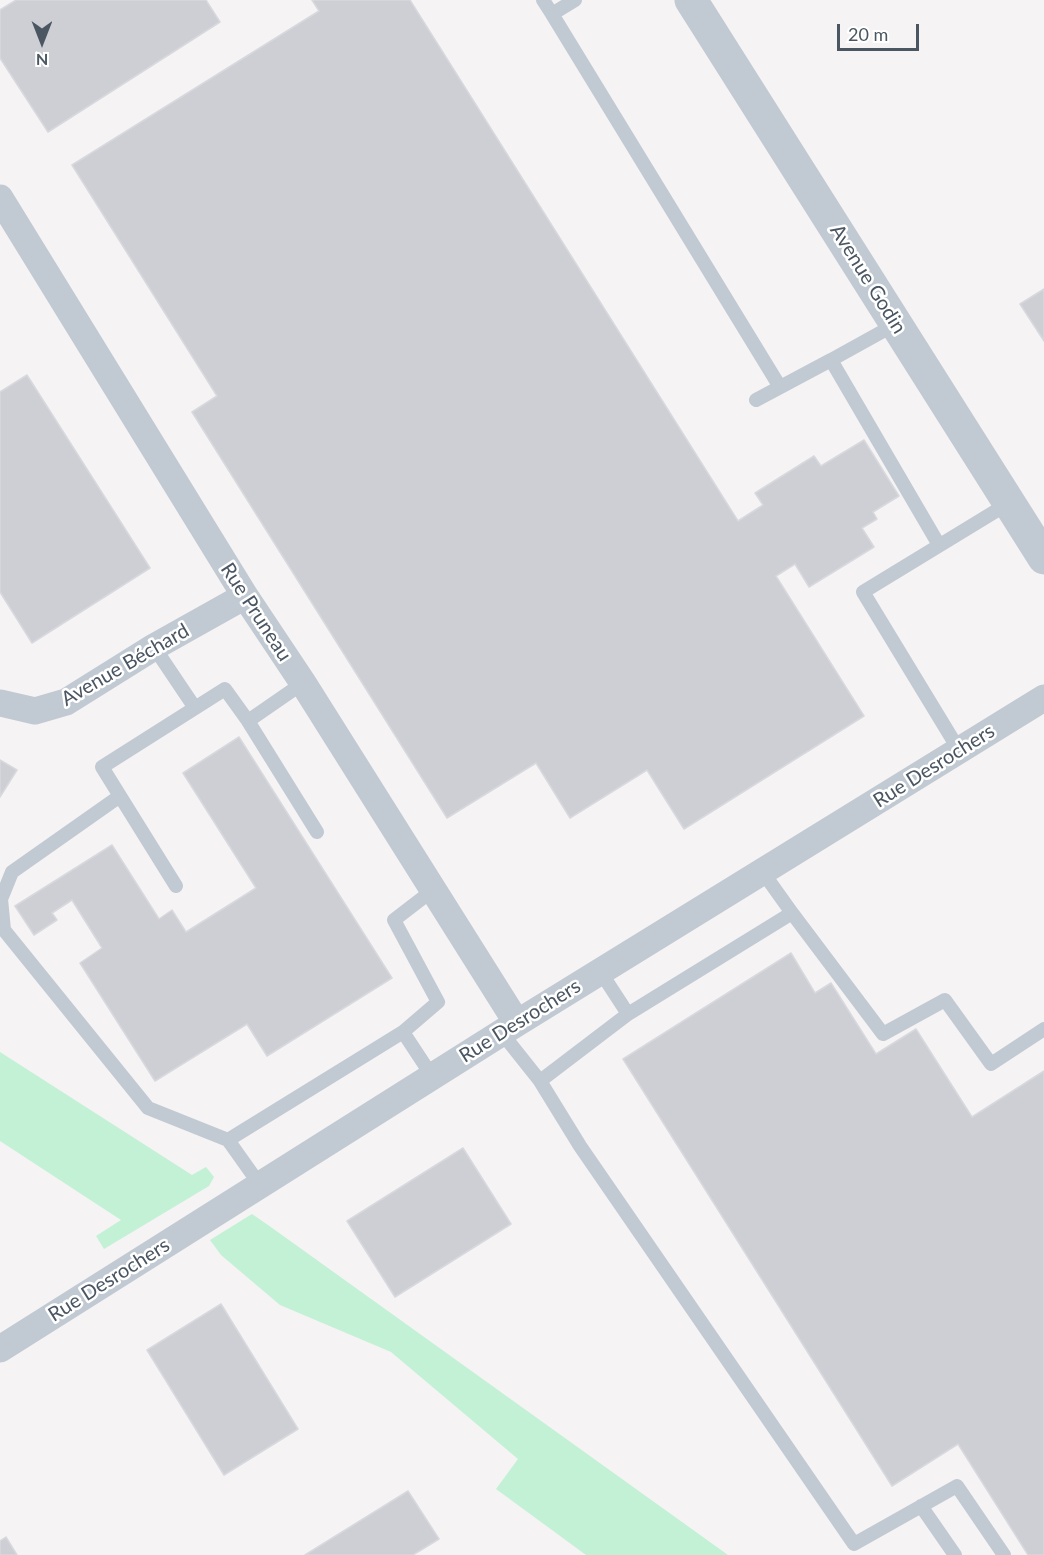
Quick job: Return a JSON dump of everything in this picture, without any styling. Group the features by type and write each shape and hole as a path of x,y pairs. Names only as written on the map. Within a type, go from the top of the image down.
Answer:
{"street":[{"name":"Avenue Godin","path":"691,0 1044,558"},
{"name":"Rue Pruneau","path":"0,198 244,596 303,683 434,890 509,1028"},
{"name":"Avenue Béchard","path":"0,703 35,711 66,702 154,647 244,596"},
{"name":"Rue Desrochers","path":"0,1349 600,971 1044,698"}],"lane":[{"path":"543,0 780,387"},
{"path":"552,14 575,0"},
{"path":"756,400 896,324"},
{"path":"831,360 939,545"},
{"path":"959,750 863,592 1009,503"},
{"path":"154,647 195,708"},
{"path":"248,721 303,683"},
{"path":"176,886 102,767 225,689 248,721 317,832"},
{"path":"120,796 12,872 1,899 4,930 148,1108 228,1140 260,1185"},
{"path":"762,871 883,1034 945,1000 991,1064 1044,1029"},
{"path":"228,1140 403,1032 438,1002 394,920 434,890"},
{"path":"540,1081 628,1014 792,913"},
{"path":"600,971 628,1014"},
{"path":"509,1028 586,1156 854,1544 957,1486 1004,1555"},
{"path":"403,1032 432,1076"},
{"path":"921,1506 955,1555"}],"green space":[{"path":"0,1052 192,1175 206,1167 214,1177 209,1186 104,1249 96,1236 121,1220 0,1141"},
{"path":"252,1214 728,1555 586,1555 496,1489 518,1459 391,1352 280,1305 221,1255 210,1240"}],"building":[{"path":"16,0 206,0 220,22 48,132 0,58 0,10"},
{"path":"312,0 410,0 738,521 763,505 755,493 814,456 821,466 864,440 899,496 873,512 877,519 862,528 874,547 809,587 795,564 776,576 864,716 684,829 647,770 570,818 536,763 447,818 192,412 217,396 72,165 319,11"},
{"path":"1044,289 1044,341 1020,304"},
{"path":"27,375 150,568 32,643 0,592 0,392"},
{"path":"239,737 392,978 267,1056 247,1024 155,1081 80,963 102,948 72,900 52,913 57,920 34,935 15,906 112,845 159,919 172,910 186,932 256,888 183,773"},
{"path":"0,760 17,770 0,797"},
{"path":"791,953 815,993 831,983 876,1054 916,1029 972,1117 1044,1071 1044,1555 1028,1555 958,1444 892,1486 623,1059"},
{"path":"463,1148 511,1224 395,1297 347,1221"},
{"path":"221,1304 298,1429 224,1475 147,1350"},
{"path":"408,1491 439,1539 413,1555 305,1555"},
{"path":"6,1537 17,1555 0,1555 0,1541"}]}
